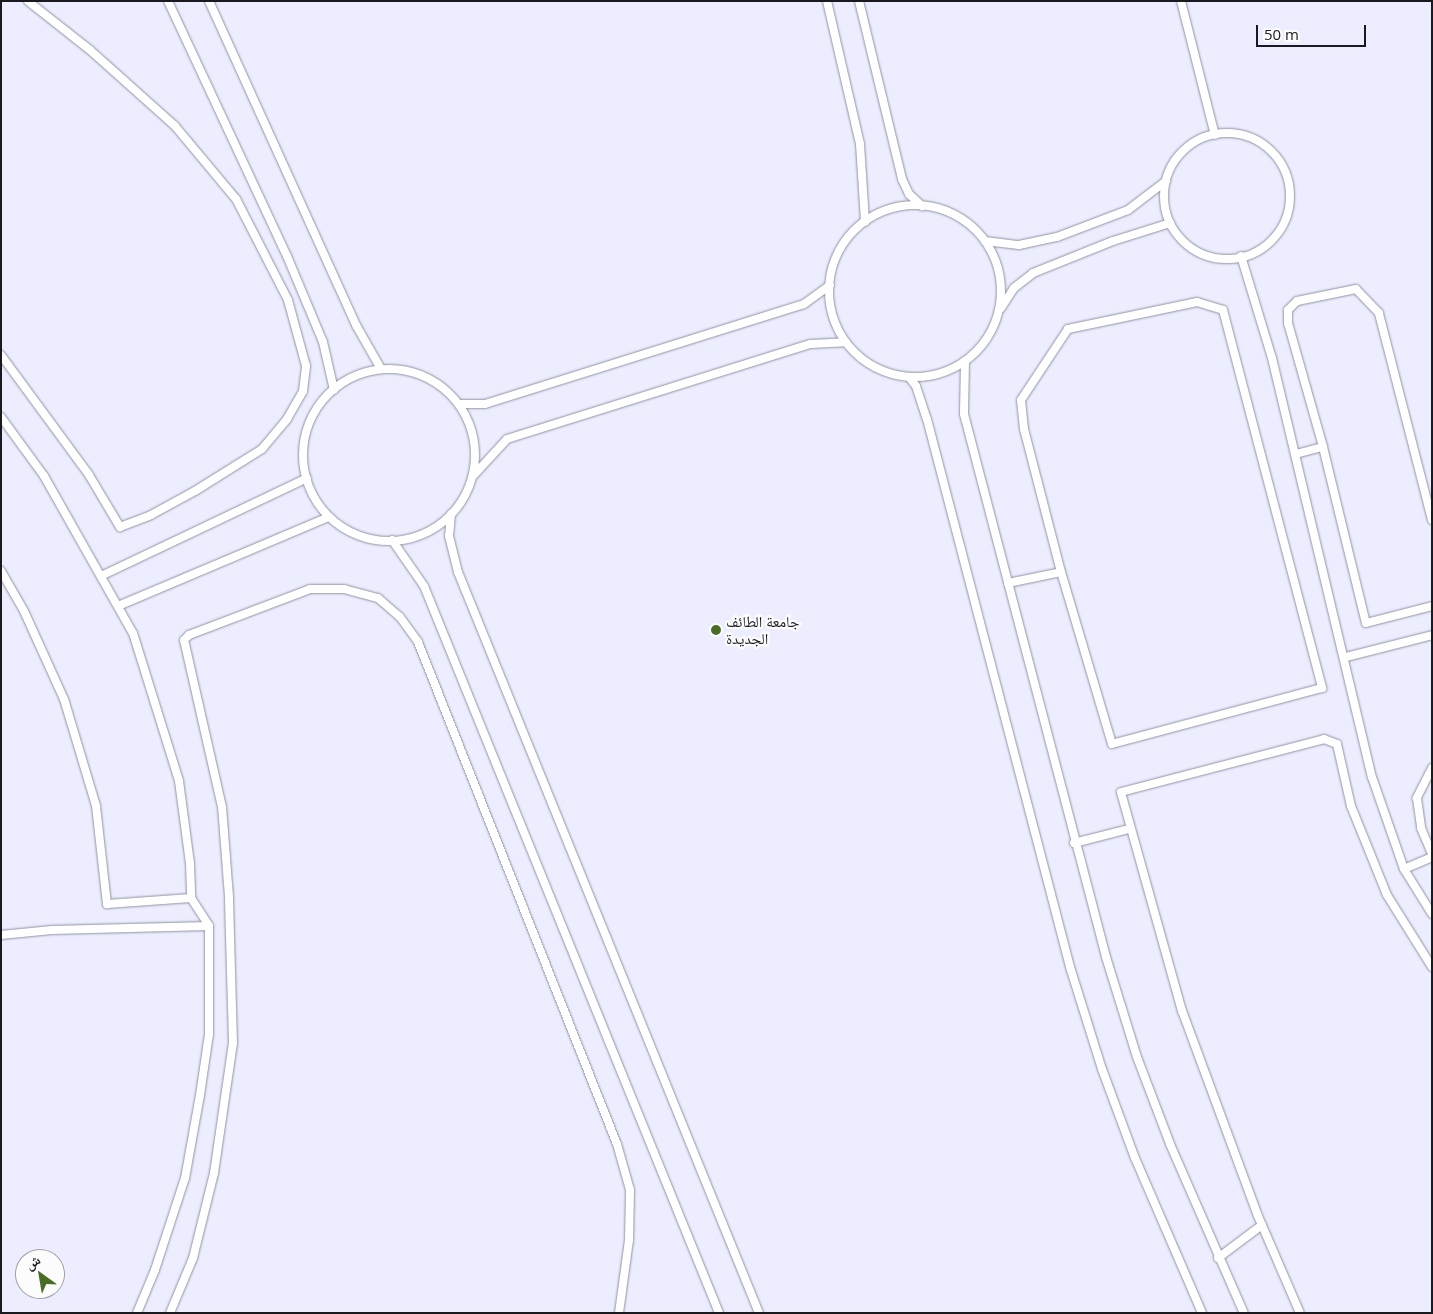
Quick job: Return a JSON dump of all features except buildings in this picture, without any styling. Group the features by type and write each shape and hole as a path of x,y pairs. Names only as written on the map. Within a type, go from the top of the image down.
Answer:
{"lane":[{"path":"1,355 89,475 120,527 151,515 262,449 287,419 303,391 306,366 288,300 236,199 175,126 90,50 28,1"},
{"path":"168,1 287,256 323,342 334,390"},
{"path":"209,1 356,325 381,370"},
{"path":"828,1 860,144 865,222"},
{"path":"859,1 902,179 909,194 922,206"},
{"path":"1181,1 1215,135"},
{"path":"1215,135 1242,135 1262,144 1278,159 1287,179 1287,211 1278,231 1263,247 1241,256 1222,258 1201,253 1183,241 1170,223 1164,202 1166,181 1182,152 1199,140 1215,135"},
{"path":"985,241 1019,245 1057,237 1128,210 1166,181"},
{"path":"999,312 1001,290 998,268 985,241 957,216 922,206 892,209 865,222 844,243 832,270 830,285 833,315 846,342 874,366 909,377 939,374 966,360 986,339 999,312 1014,288 1033,273 1113,241 1170,223"},
{"path":"1241,256 1272,358 1346,657 1372,777 1404,869 1432,914"},
{"path":"459,404 485,404 804,304 830,285"},
{"path":"1432,520 1379,313 1356,289 1297,301 1288,310 1288,323 1323,447 1366,623 1432,606"},
{"path":"1197,302 1223,310 1322,688 1112,744 1061,572 1024,430 1021,400 1068,329 1197,302"},
{"path":"473,476 507,439 811,344 846,342"},
{"path":"966,360 964,414 1074,843 1137,1057 1218,1258 1244,1313"},
{"path":"381,370 410,372 425,376 449,393 459,404 472,431 475,446 473,476 468,490 451,514 426,532 392,540 354,533 329,517 312,492 304,464 306,434 318,407 334,390 352,378 381,370"},
{"path":"909,377 916,386 927,419 1073,976 1102,1069 1136,1158 1202,1313"},
{"path":"1,417 44,476 133,633 178,781 190,863 191,898 209,926 209,1034 185,1178 155,1270 137,1313"},
{"path":"1296,454 1323,447"},
{"path":"101,576 307,478"},
{"path":"451,514 449,536 458,572 758,1313"},
{"path":"118,606 329,517"},
{"path":"392,540 424,586 719,1313"},
{"path":"1,571 24,611 64,699 96,806 107,904 191,898"},
{"path":"1008,583 1061,572"},
{"path":"170,1313 193,1258 214,1173 232,1043 229,897 222,807 184,640 189,635 310,589 344,589 378,598 400,617 418,642 617,1144 630,1190 629,1240 619,1313"},
{"path":"1346,657 1432,635"},
{"path":"1300,1313 1262,1226 1182,1012 1129,829 1121,792 1324,738 1337,744 1351,806 1387,895 1432,967"},
{"path":"1404,869 1432,855 1420,828 1417,798 1432,768"},
{"path":"1074,843 1129,829"},
{"path":"1,935 52,930 209,926"},
{"path":"1218,1258 1262,1226"}],"place":[{"name":"جامعة الطائف الجديدة","path":"716,630"}]}
